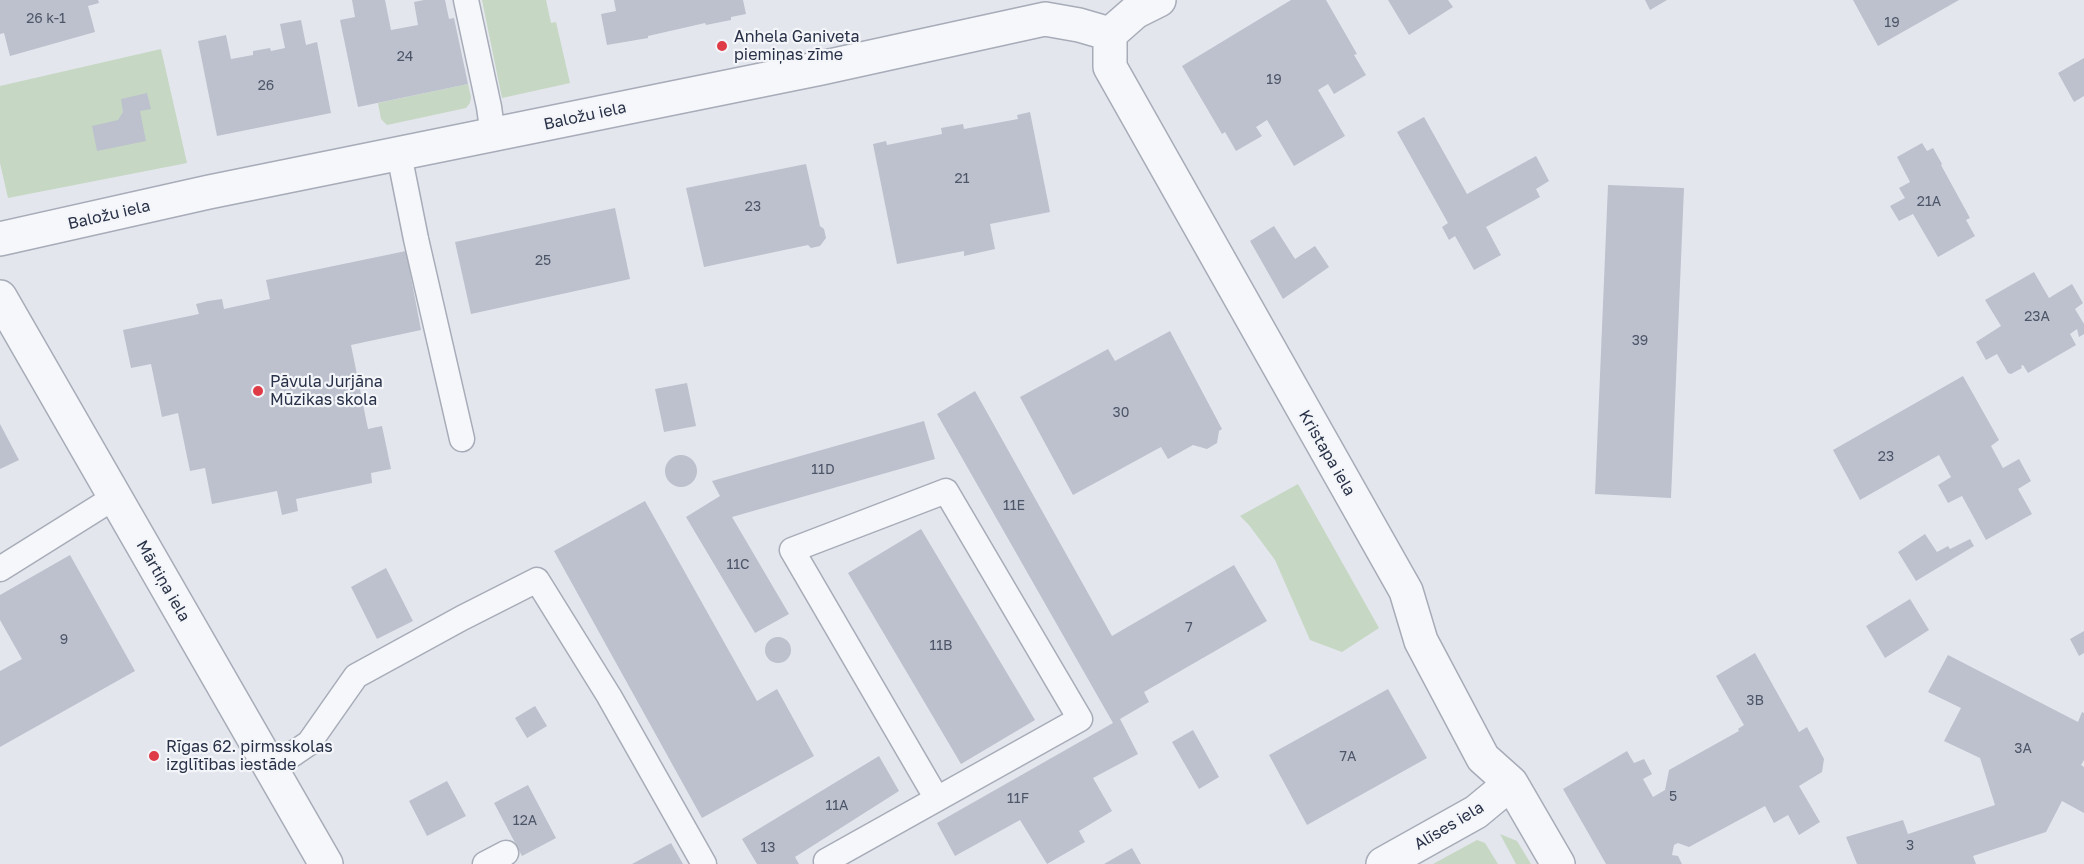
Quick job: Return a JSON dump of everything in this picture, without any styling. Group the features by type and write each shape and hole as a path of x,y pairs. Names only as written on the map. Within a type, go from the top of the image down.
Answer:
{"street":[{"path":"1110,34 1135,12 1159,0"},
{"name":"Baložu iela","path":"0,239 209,192 821,68 1045,19 1110,34"},
{"name":"Kristapa iela","path":"1110,34 1110,67 1406,591 1421,642 1483,758 1511,783 1558,864"},
{"name":"Mārtiņa iela","path":"0,297 326,864"},
{"name":"Alīses iela","path":"1383,864 1476,812 1511,783"}],"lane":[{"path":"466,0 493,135"},
{"path":"399,154 462,439"},
{"path":"828,864 826,861 937,799 1080,719 946,491 792,550 937,799"},
{"path":"0,569 115,497"},
{"path":"271,768 309,743 356,676 537,580 609,696 704,864"}],"green space":[{"path":"482,0 546,0 551,23 556,22 570,83 502,98"},
{"path":"161,49 187,163 8,198 0,163 0,86"},
{"path":"468,84 471,97 466,108 387,125 381,119 378,103"},
{"path":"1298,484 1379,628 1342,652 1310,640 1275,560 1240,516"},
{"path":"1500,834 1517,841 1531,864 1516,864"},
{"path":"1477,840 1485,843 1498,864 1433,864"}],"building":[{"path":"0,0 98,0 99,3 88,6 95,32 10,56 4,33 0,34"},
{"path":"352,0 385,0 391,30 418,25 414,2 445,0 449,19 454,18 468,84 358,107 340,20 355,17"},
{"path":"614,0 743,0 746,14 731,17 731,20 706,25 705,23 648,36 648,38 607,45 601,14 616,11"},
{"path":"1291,0 1326,0 1357,54 1354,55 1366,75 1334,94 1328,84 1318,90 1345,136 1294,166 1267,120 1256,127 1262,136 1236,151 1225,132 1222,134 1182,66"},
{"path":"1388,0 1448,0 1453,7 1409,35"},
{"path":"1645,0 1667,0 1650,10"},
{"path":"1853,0 1959,0 1878,46"},
{"path":"301,20 306,45 317,42 331,113 217,136 198,41 226,35 231,59 253,55 253,51 285,48 280,24"},
{"path":"2084,58 2084,96 2074,102 2058,73"},
{"path":"147,93 151,109 140,111 146,141 97,151 92,126 118,120 123,112 121,99"},
{"path":"1030,112 1050,212 990,224 995,249 964,256 964,251 897,264 873,144 886,141 887,145 942,134 941,128 963,124 964,129 1018,119 1017,115"},
{"path":"1424,117 1467,194 1536,156 1549,181 1536,189 1540,197 1486,227 1501,255 1474,270 1455,236 1449,240 1442,227 1448,223 1397,132"},
{"path":"1922,143 1927,151 1933,148 1970,218 1966,220 1975,236 1938,257 1913,214 1899,221 1890,206 1905,198 1899,188 1910,182 1897,157"},
{"path":"806,164 820,226 824,229 826,238 820,246 811,248 808,245 704,267 686,188"},
{"path":"1608,185 1684,188 1671,498 1595,494"},
{"path":"615,208 630,279 471,314 455,242"},
{"path":"1274,226 1295,259 1315,246 1329,267 1283,299 1250,241"},
{"name":"Pāvula Jurjāna Mūzikas skola","path":"406,251 421,330 351,345 368,429 382,426 391,469 371,473 372,483 296,499 298,511 282,515 277,491 212,504 205,468 190,471 178,413 162,417 151,364 131,368 123,330 199,314 196,304 208,301 222,299 224,309 270,299 266,280"},
{"path":"2034,272 2049,298 2072,284 2083,303 2075,309 2084,324 2084,334 2079,337 2077,329 2070,334 2076,345 2028,373 2023,365 2011,374 2008,373 1997,354 1986,360 1976,342 2001,326 1985,300"},
{"path":"1170,331 1222,429 1219,431 1217,443 1207,449 1193,445 1168,459 1161,447 1073,495 1020,397 1108,349 1115,361"},
{"path":"1963,376 1999,440 1991,446 2003,468 2019,459 2031,481 2018,489 2032,514 1986,540 1962,496 1948,503 1938,485 1951,477 1939,455 1860,500 1833,450"},
{"path":"687,383 696,426 664,432 655,389"},
{"path":"975,391 1112,636 1234,565 1267,621 1144,692 1149,702 1120,719 1138,754 1093,778 1112,811 1079,831 1085,842 1047,864 1020,820 955,856 937,823 1113,723 937,414"},
{"path":"924,421 935,459 732,517 789,614 755,633 686,517 720,496 712,481"},
{"path":"0,424 19,460 0,469"},
{"path":"681,455 693,459 697,471 693,483 681,487 669,483 665,471 669,459"},
{"path":"645,501 757,701 777,689 814,756 702,818 554,551"},
{"path":"921,529 1035,720 961,764 848,573"},
{"path":"1925,534 1937,552 1948,546 1950,549 1970,539 1974,546 1916,581 1898,552"},
{"path":"70,555 135,671 0,747 0,671 22,659 0,620 0,595"},
{"path":"386,568 413,621 377,639 351,587"},
{"path":"1910,599 1929,630 1885,658 1866,626"},
{"path":"2084,631 2084,653 2079,656 2070,639"},
{"path":"778,637 787,641 791,650 787,659 778,663 769,659 765,650 769,641"},
{"path":"1755,653 1799,732 1807,727 1824,759 1822,772 1799,786 1820,822 1799,835 1788,815 1774,823 1765,806 1689,847 1678,843 1674,845 1672,855 1678,856 1682,864 1606,864 1563,789 1627,751 1634,763 1644,759 1652,774 1643,779 1653,797 1665,790 1669,770 1739,731 1738,729 1744,725 1716,676"},
{"path":"1948,655 2078,722 2082,712 2084,713 2084,760 2081,765 2084,767 2084,813 2062,801 2046,832 1973,856 1976,864 1857,864 1846,837 1903,820 1908,834 1995,805 1980,758 1944,741 1961,708 1928,692"},
{"path":"1388,689 1427,758 1307,825 1269,755"},
{"path":"535,706 547,726 527,738 515,718"},
{"path":"1193,730 1219,777 1199,789 1172,742"},
{"path":"879,756 899,791 795,857 799,864 757,864 742,839"},
{"path":"447,781 466,816 427,836 409,801"},
{"path":"528,785 556,838 522,856 494,803"},
{"path":"671,843 683,864 632,864"},
{"path":"1132,848 1141,864 1104,864"}],"place":[{"name":"Anhela Ganiveta piemiņas zīme","path":"722,46"},
{"name":"Pāvula Jurjāna Mūzikas skola","path":"258,391"},
{"name":"Rīgas 62. pirmsskolas izglītības iestāde","path":"154,756"}]}
